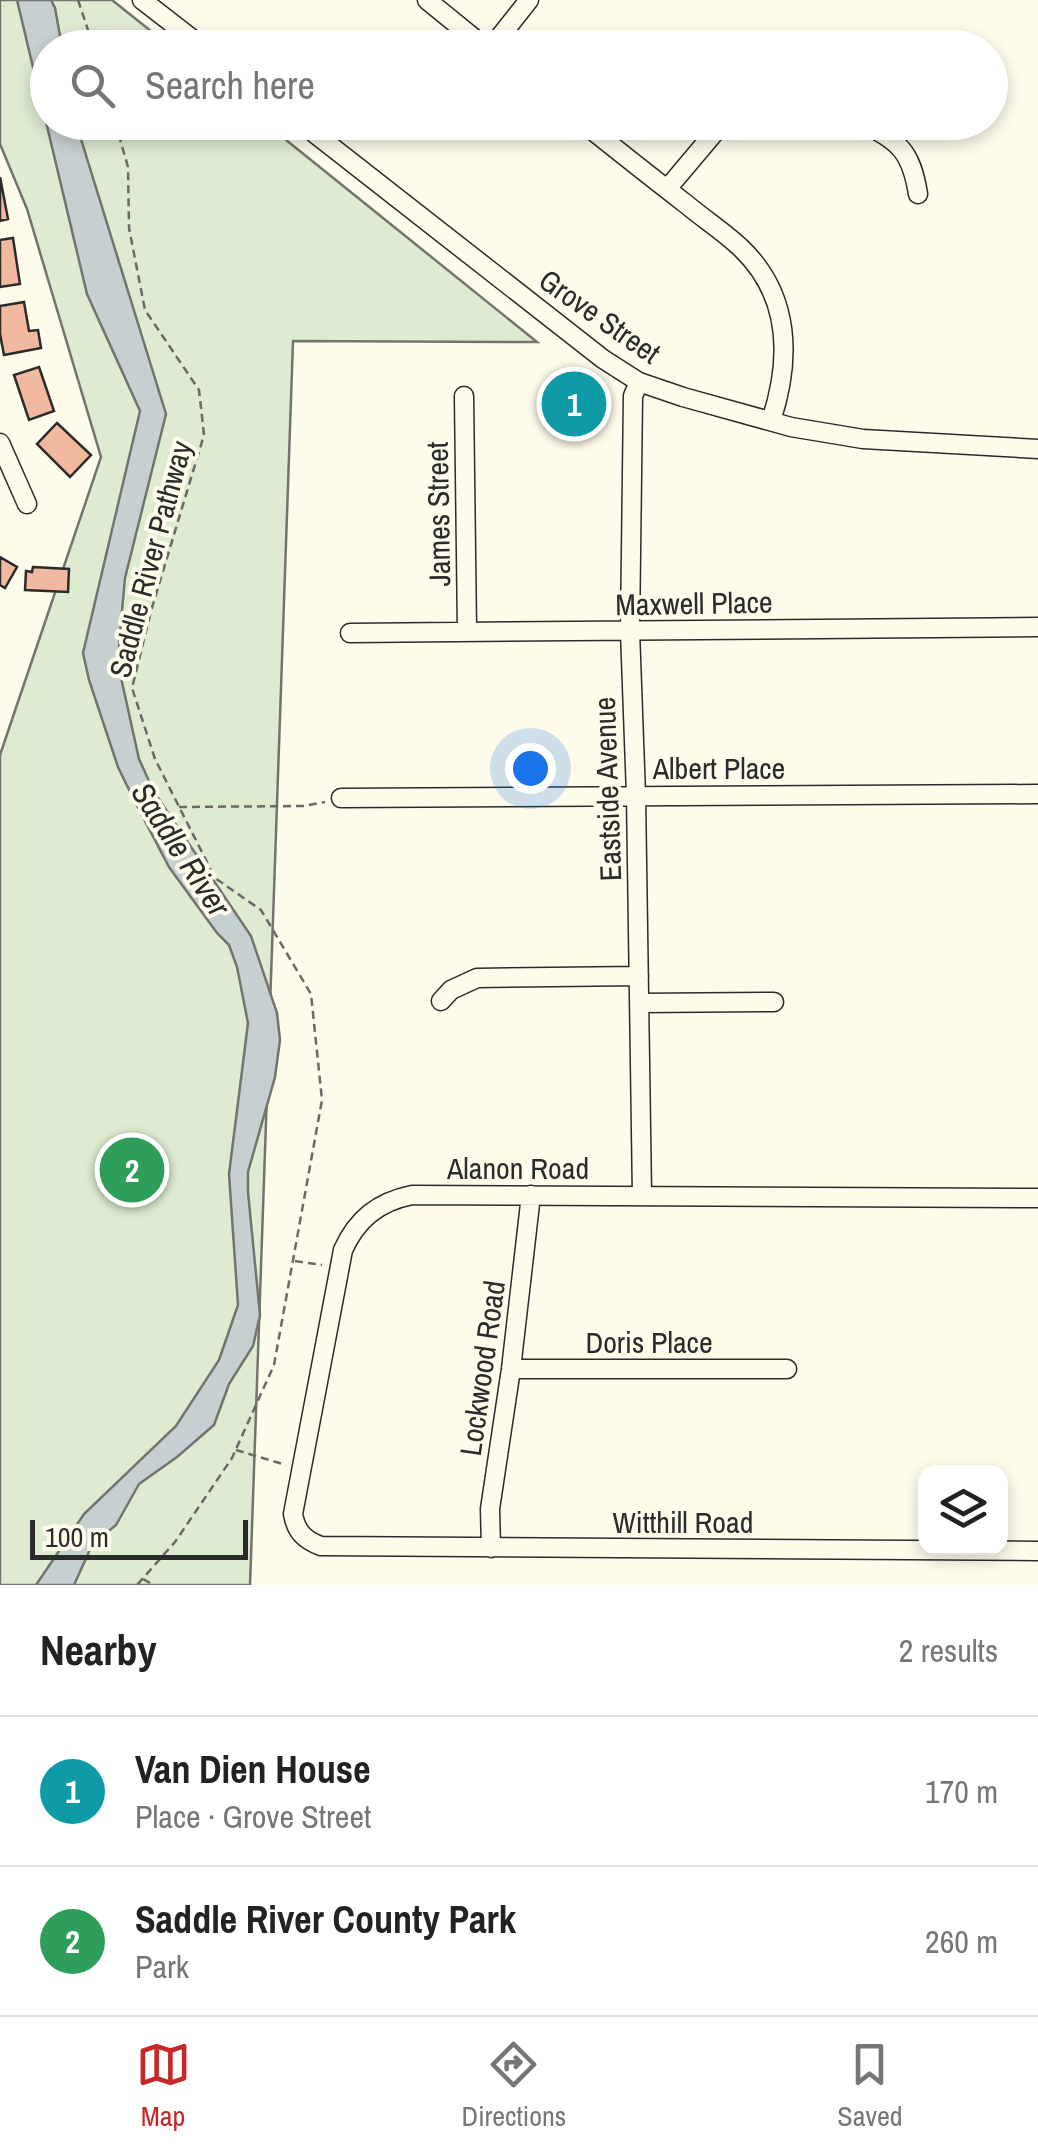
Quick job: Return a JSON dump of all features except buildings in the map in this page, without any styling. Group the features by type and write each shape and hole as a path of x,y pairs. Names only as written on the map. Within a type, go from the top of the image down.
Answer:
{"street":[{"path":"142,0 163,6 186,30"},
{"path":"427,0 465,30"},
{"path":"503,30 529,0"},
{"name":"Grove Street","path":"323,140 604,359 639,382 771,422 862,439 1038,449"},
{"path":"605,140 741,248 768,284 778,306 784,353 784,374 771,422"},
{"path":"667,189 708,140"},
{"path":"890,140 901,148 914,169 918,194"},
{"name":"Eastside Avenue","path":"639,382 634,396 630,632 642,1196"},
{"name":"James Street","path":"464,396 467,630"},
{"path":"0,443 26,504"},
{"name":"Maxwell Place","path":"350,633 1038,627"},
{"name":"Albert Place","path":"341,798 1038,794"},
{"path":"441,1000 451,990 478,978 639,976"},
{"path":"640,1003 774,1002"},
{"name":"Lockwood Road","path":"491,1548 490,1509 531,1196"},
{"name":"Alanon Road","path":"328,1546 310,1543 300,1535 293,1514 338,1268 350,1234 361,1220 394,1199 1038,1198"},
{"name":"Doris Place","path":"511,1369 787,1369"},
{"name":"Witthill Road","path":"328,1546 1038,1551"}],"path":[{"path":"78,0 88,30"},
{"name":"Saddle River Pathway","path":"121,140 128,167 129,228 145,310 199,390 204,434 132,688 155,759 215,878 261,910 311,994 322,1100 274,1365 236,1450 176,1542 138,1585"},
{"path":"179,807 304,806 341,798"},
{"path":"294,1260 338,1268"},
{"path":"236,1450 302,1467"},
{"path":"143,1579 154,1585"}],"green space":[{"path":"0,0 112,0 150,30 30,30 30,140 286,140 537,342 293,341 250,1585 0,1585 0,755 101,457 27,209 0,144"}],"water":[{"path":"17,0 51,0 59,30 30,30 30,55"},
{"name":"Saddle River","path":"50,140 81,140 166,414 125,578 120,633 118,664 139,759 154,792 251,936 277,1013 280,1040 275,1077 248,1172 260,1315 253,1346 229,1384 214,1425 139,1484 116,1525 92,1545 74,1585 36,1585 84,1514 176,1426 219,1360 238,1305 229,1174 248,1023 237,967 229,945 169,867 135,802 118,767 83,653 140,411 87,294"}],"place":[{"name":"Van Dien House","path":"574,404"},
{"name":"Saddle River County Park","path":"132,1170"}]}
